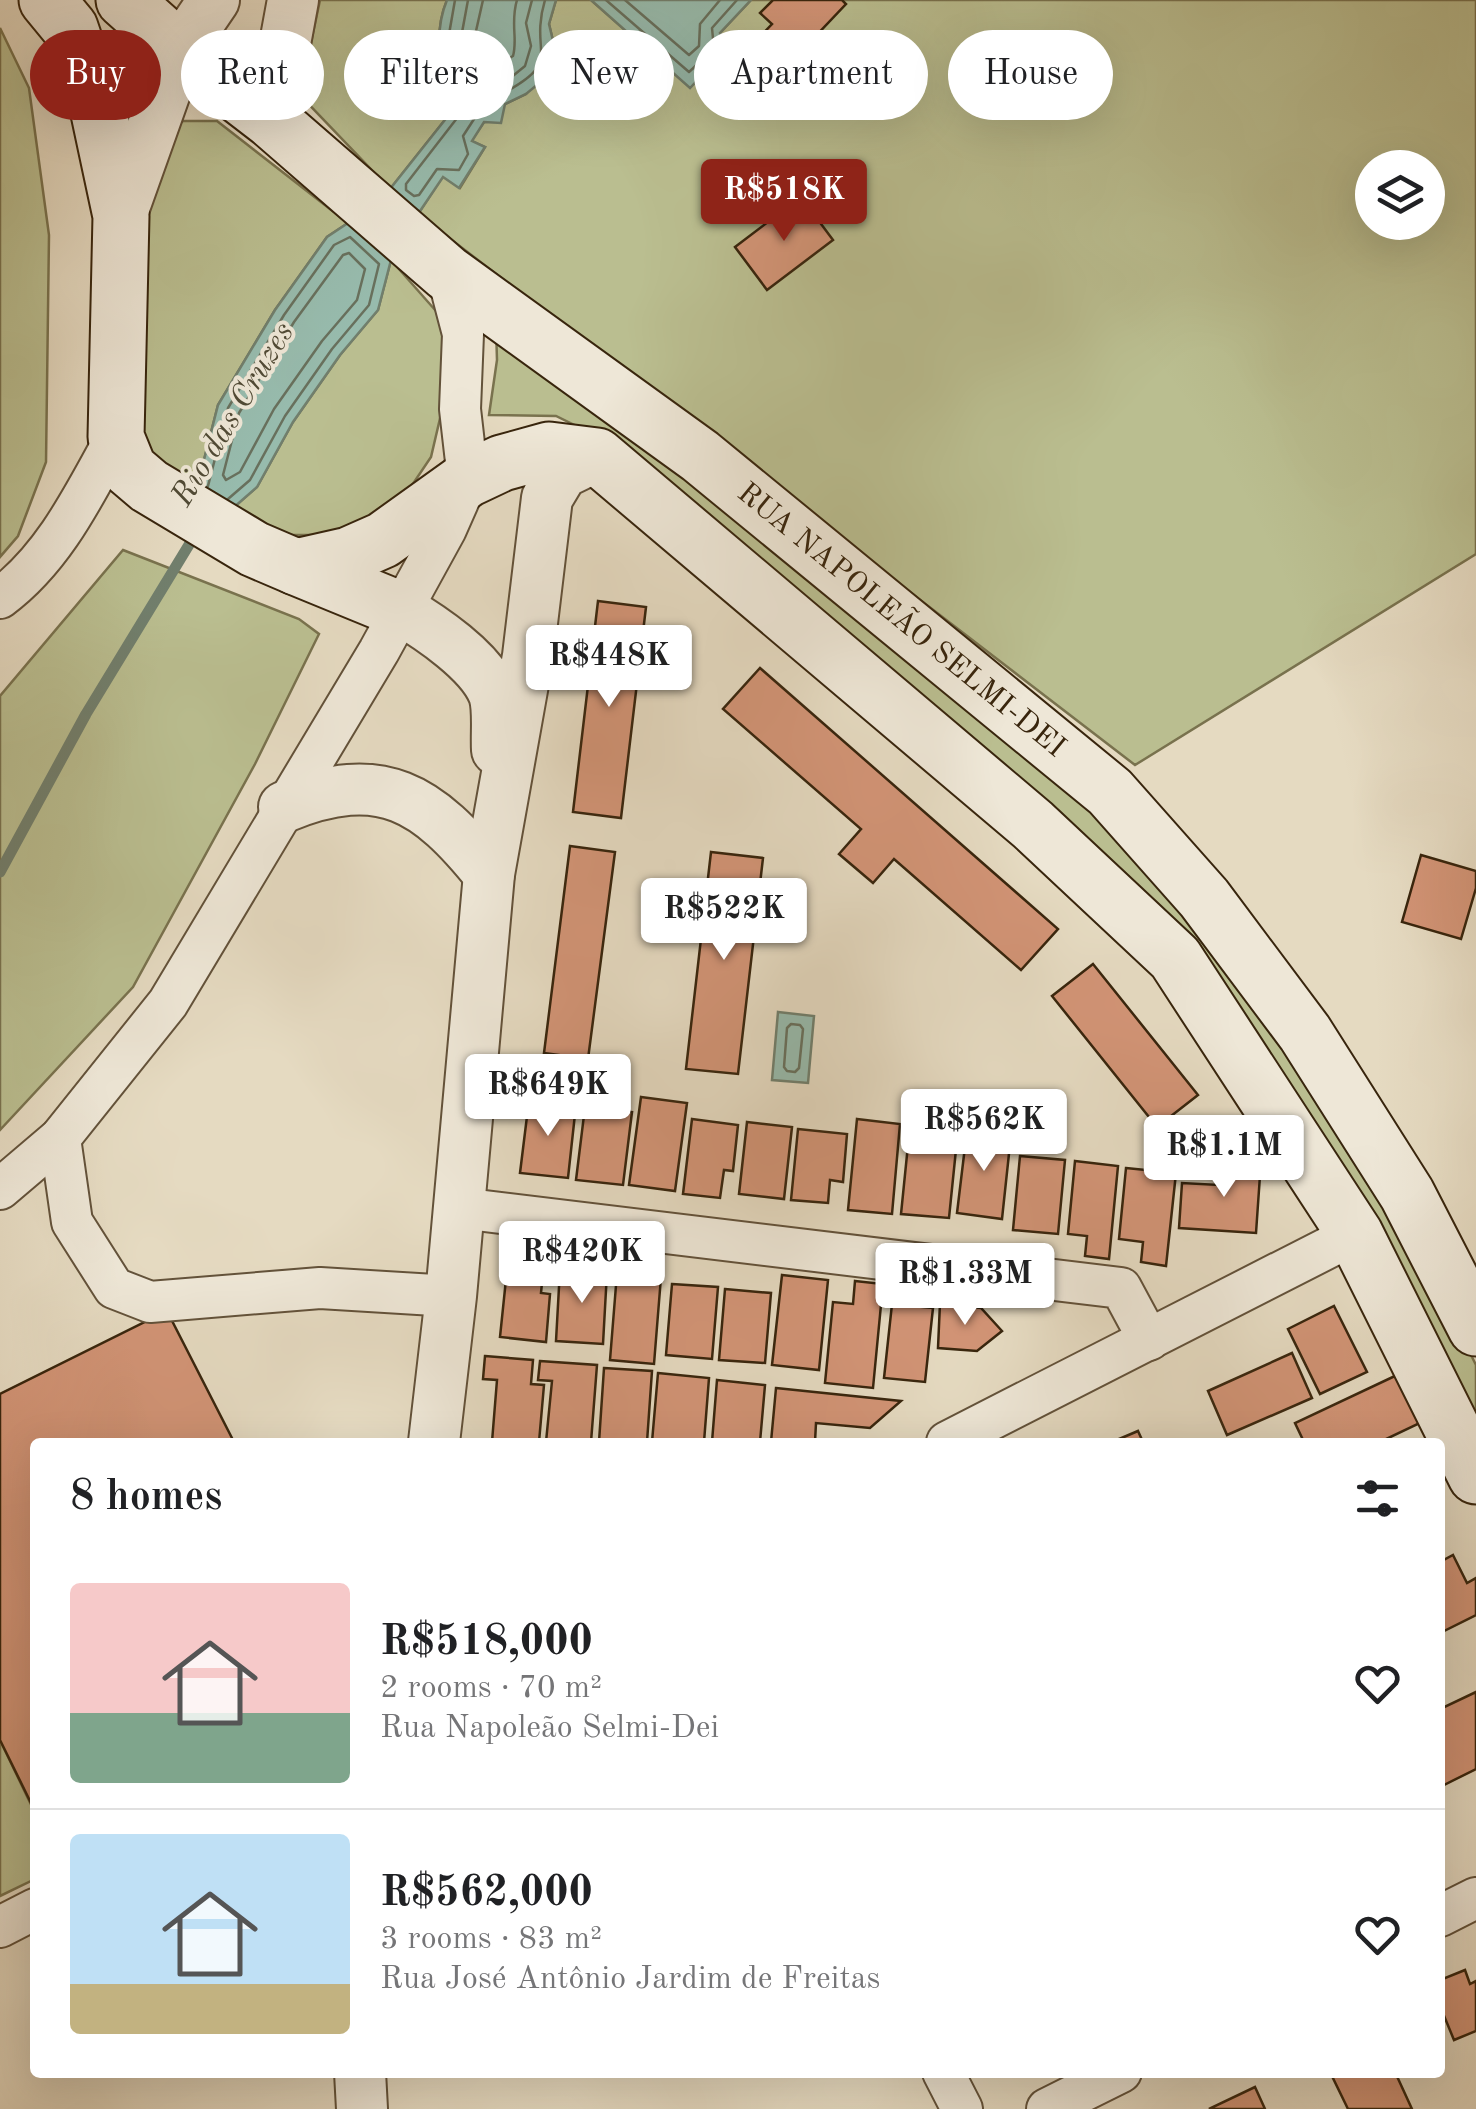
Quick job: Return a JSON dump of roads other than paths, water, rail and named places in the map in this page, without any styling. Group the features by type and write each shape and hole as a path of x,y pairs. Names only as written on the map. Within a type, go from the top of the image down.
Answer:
{"main road":[{"path":"47,0 70,28 100,113 121,216 116,437 128,469 149,486 275,558 401,610"},
{"name":"RUA NAPOLEÃO SELMI-DEI","path":"124,0 180,50"},
{"name":"RUA NAPOLEÃO SELMI-DEI","path":"271,120 442,268 700,456 1110,792 1204,898 1305,1034 1407,1194 1476,1328"},
{"path":"275,558 349,555 383,540 468,480 502,463 549,450 596,456 1033,825 1175,958 1354,1234 1476,1476"}],"street":[{"path":"121,216 180,50 214,0"},
{"path":"288,30 294,0"},
{"path":"0,1189 60,1138 168,1003 446,530 468,480 460,409 463,334 442,268"},
{"path":"0,598 22,582 67,526 116,437"},
{"path":"434,1438 460,1208 489,874 518,720 547,498 562,474 596,456"},
{"path":"401,610 464,654 494,694 498,810"},
{"path":"284,807 317,793 349,787 406,796 456,833 489,874"},
{"path":"60,1138 72,1222 114,1288 150,1302 320,1288 451,1296"},
{"path":"460,1208 1121,1288 1149,1340"},
{"path":"954,1438 1354,1234"},
{"path":"1445,1914 1476,1898"},
{"path":"0,1927 30,1912"},
{"path":"360,2078 362,2109"},
{"path":"946,2078 962,2109"},
{"path":"1046,2109 1109,2078"}],"water":[{"path":"447,0 556,0 550,30 534,30 534,87 514,100 514,30 440,30"},
{"path":"591,0 751,0 723,30 694,30 694,84 690,88 674,74 674,30 625,30"},
{"path":"445,120 502,120 484,122 472,141 485,147 459,188 443,177 418,214 390,189"},
{"path":"348,223 391,260 378,310 340,355 293,422 257,487 225,515 194,499 218,405 275,310 327,237"},
{"path":"778,1012 814,1016 808,1083 772,1080"}],"waterway":[{"name":"Rio das Cruzes","path":"0,872 86,714 198,530"}]}
